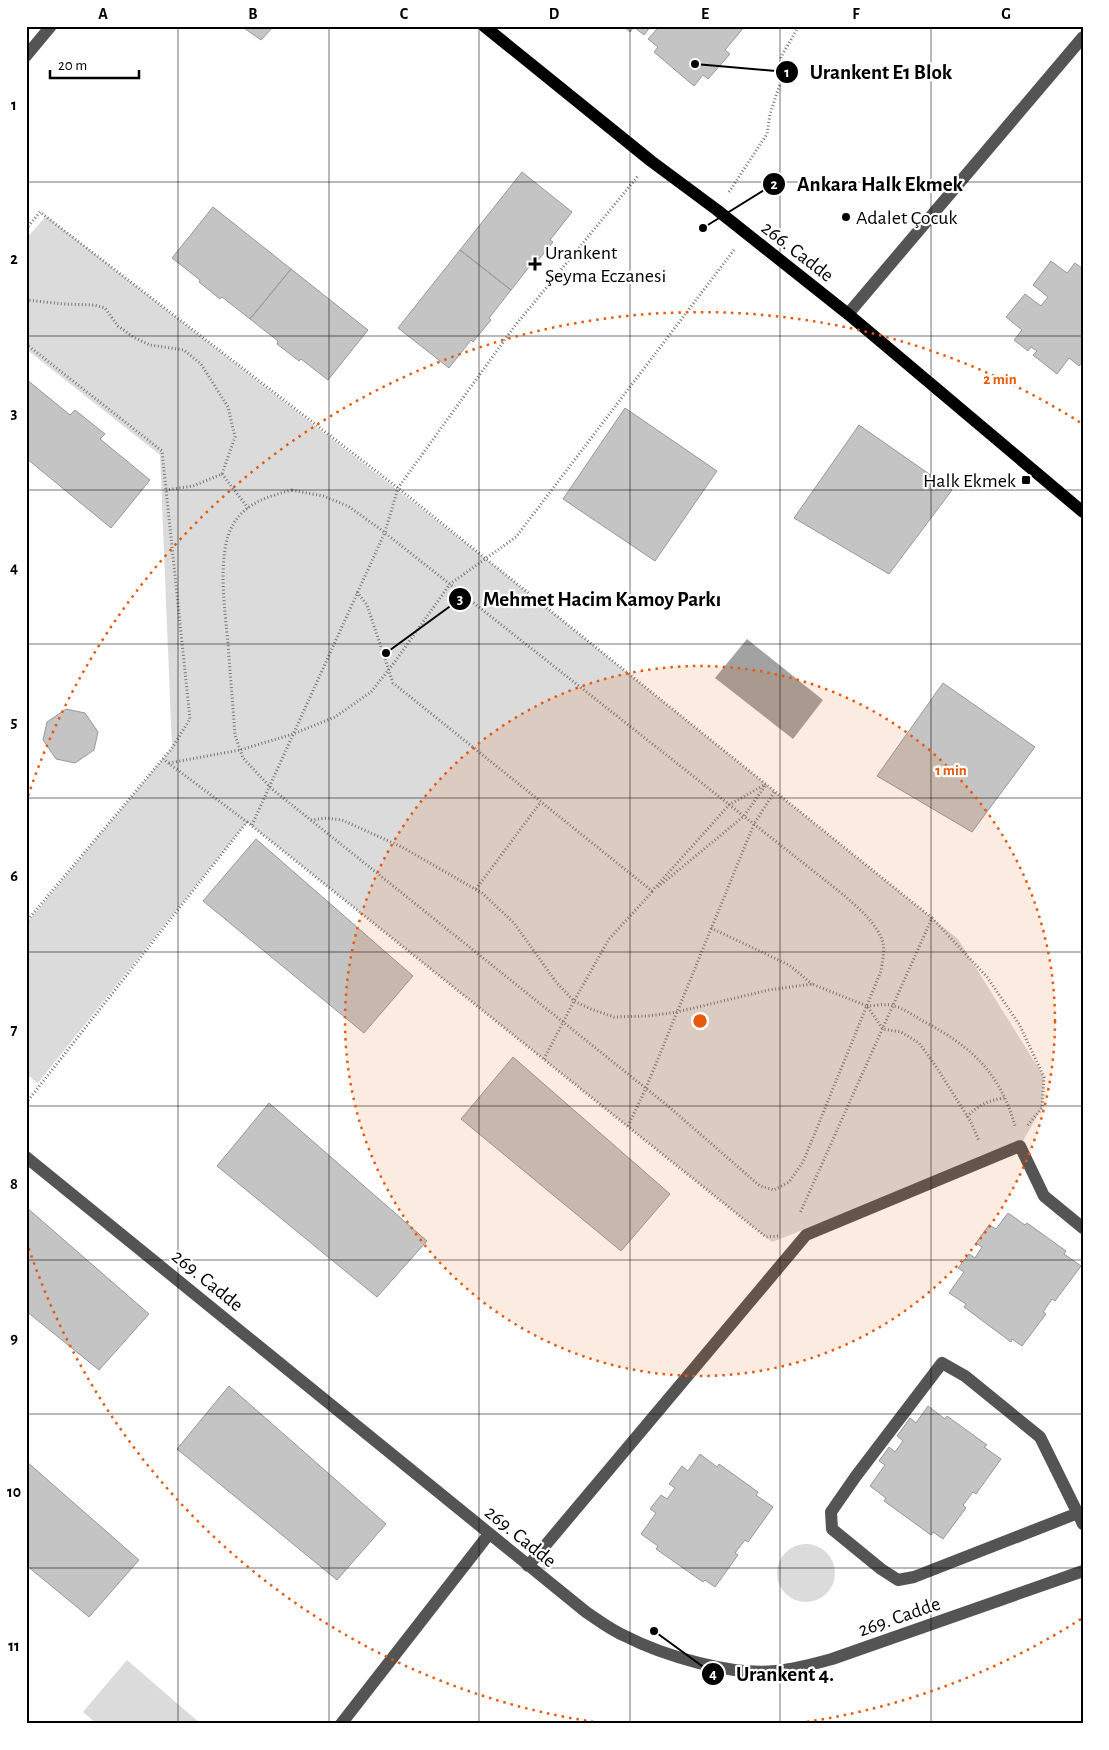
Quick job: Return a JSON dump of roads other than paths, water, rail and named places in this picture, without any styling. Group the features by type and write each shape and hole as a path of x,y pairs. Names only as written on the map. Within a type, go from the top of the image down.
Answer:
{"main road":[{"name":"266. Cadde","path":"484,26 650,161 717,210 848,314 1083,512"}],"street":[{"path":"26,56 51,26"},
{"path":"848,314 1083,37"},
{"path":"528,1566 806,1236 987,1160 1019,1142 1044,1196 1083,1228"},
{"name":"269. Cadde","path":"26,1157 586,1612 624,1636 666,1654 715,1666 774,1671 832,1659 1083,1571"},
{"path":"942,1363 965,1376 1040,1437 1080,1519 914,1577 898,1580 881,1569 832,1529 831,1512 942,1363"},
{"path":"341,1724 489,1534"}],"place":[{"name":"Urankent E1 Blok","path":"695,64"},
{"name":"Adalet Çocuk","path":"846,217"},
{"name":"Ankara Halk Ekmek","path":"703,228"},
{"name":"Urankent Şeyma Eczanesi","path":"535,264"},
{"name":"Halk Ekmek","path":"1026,480"},
{"name":"Mehmet Hacim Kamoy Parkı","path":"386,653"},
{"name":"Urankent 4.","path":"654,1631"}]}
